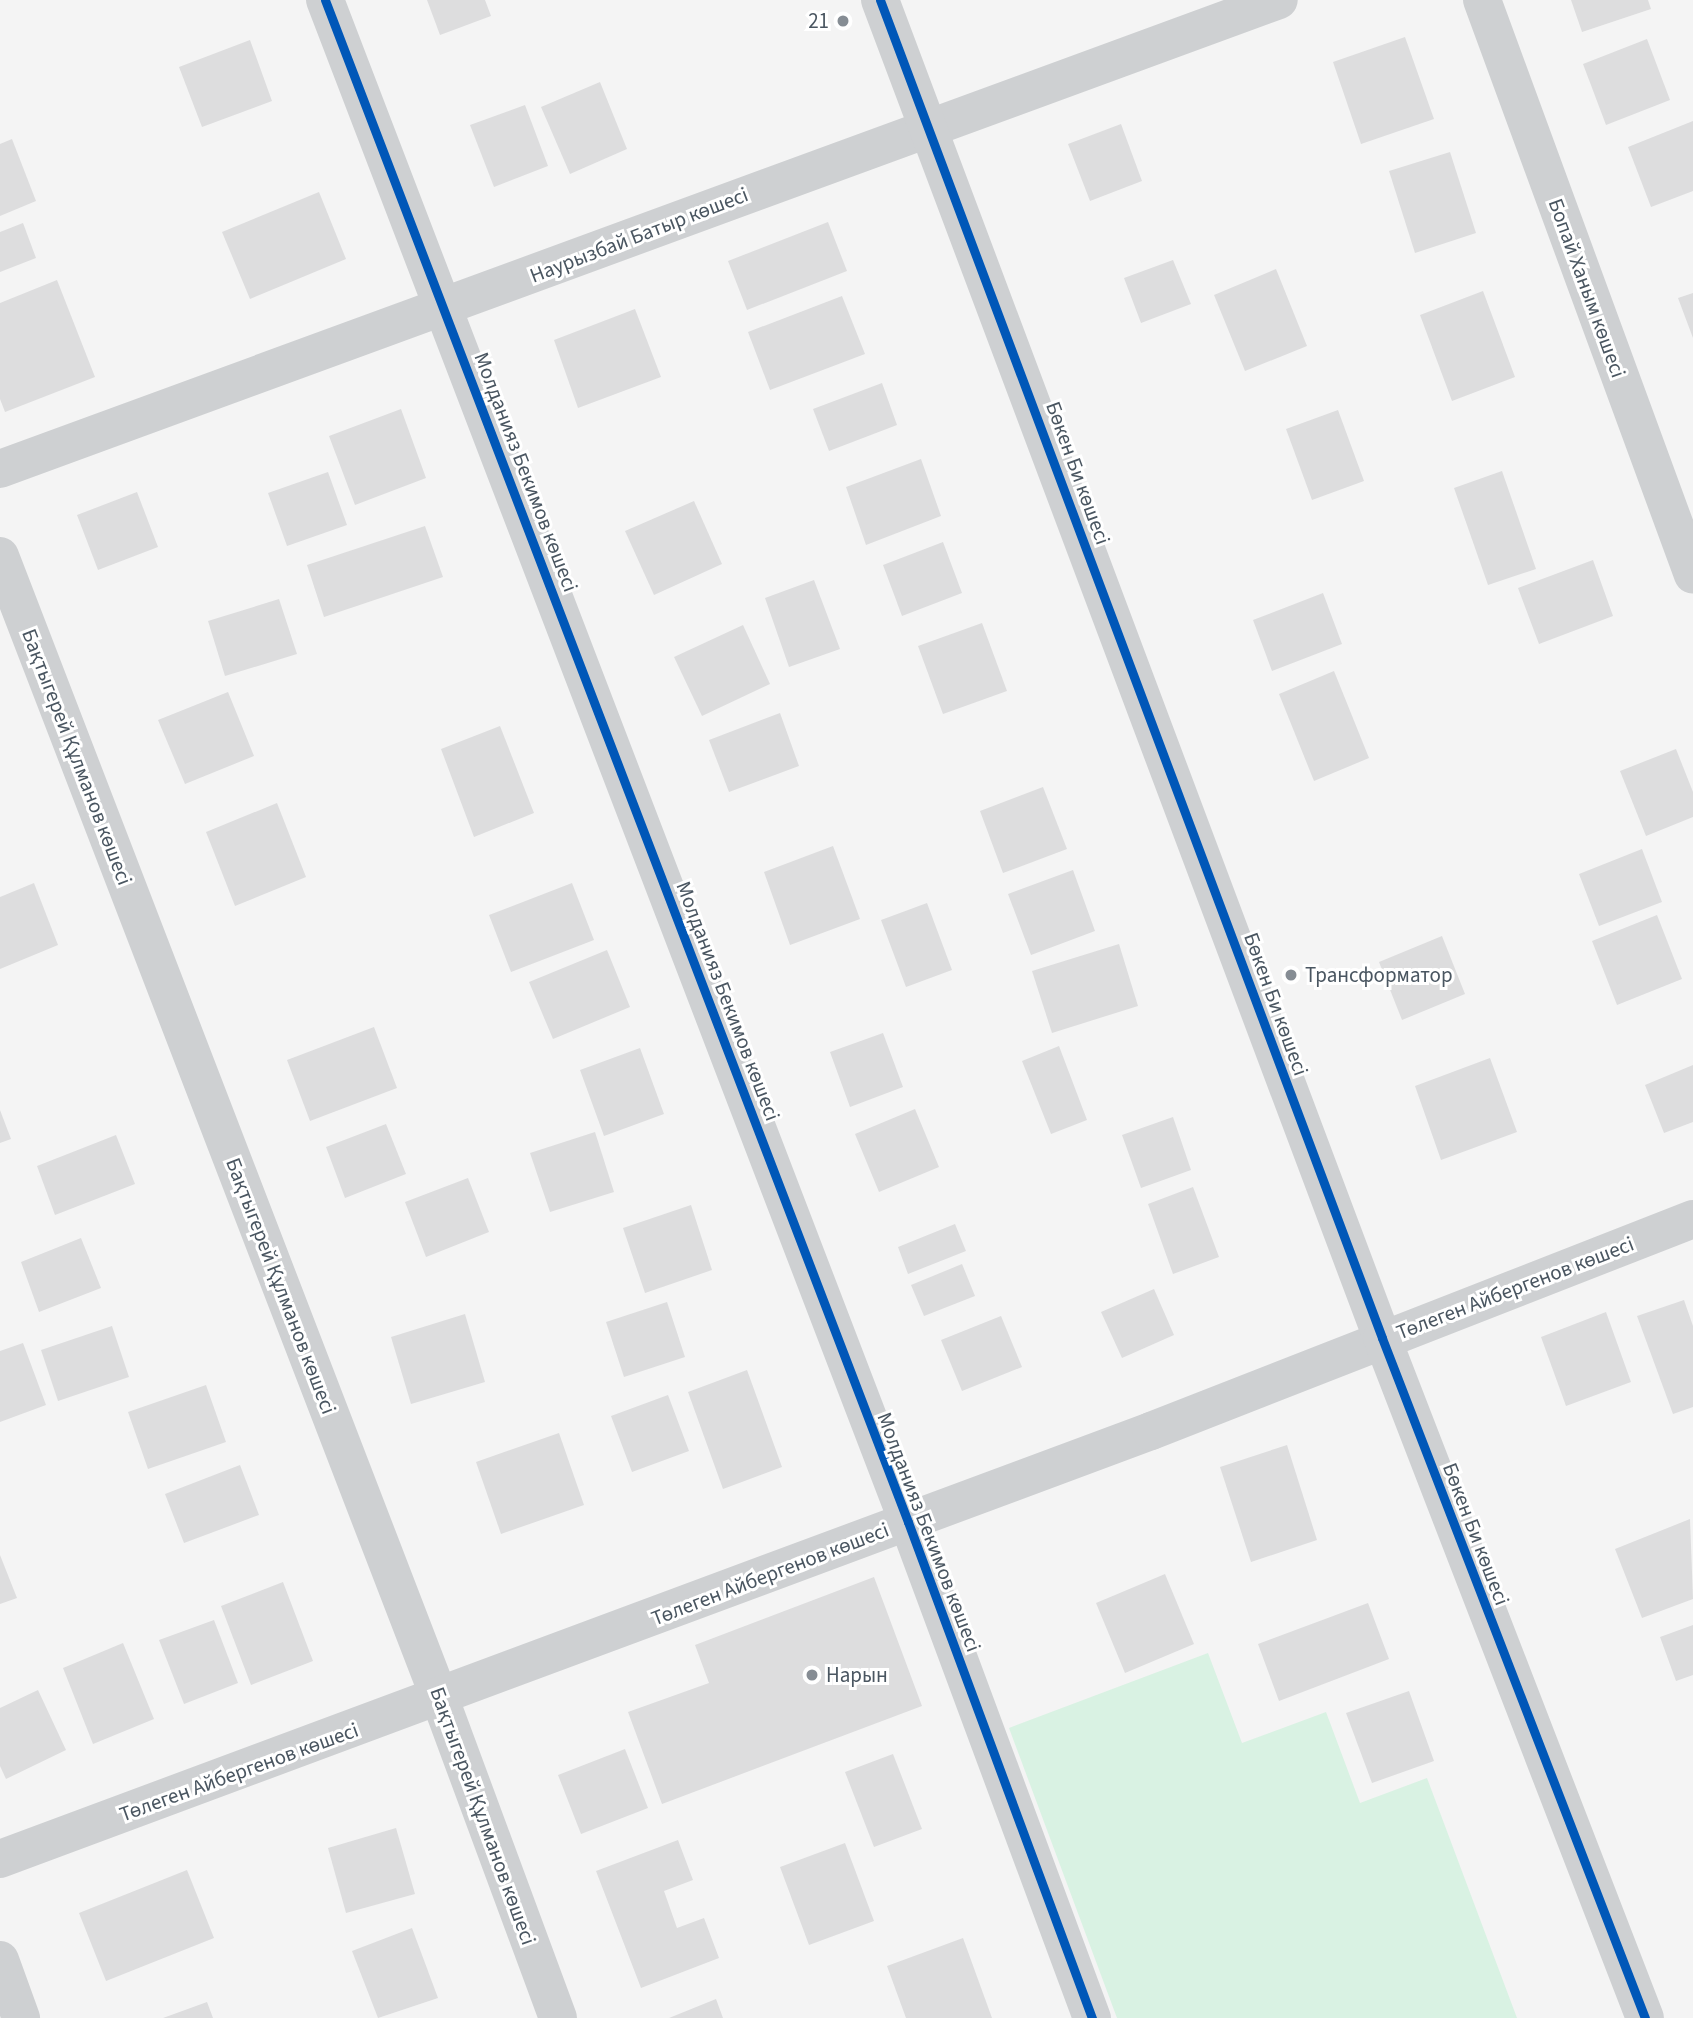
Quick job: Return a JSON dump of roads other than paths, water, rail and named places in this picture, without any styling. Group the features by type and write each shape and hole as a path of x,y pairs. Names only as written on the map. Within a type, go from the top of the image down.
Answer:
{"street":[{"name":"Молданияз Бекимов көшесі","path":"324,0 908,1522 1091,2018"},
{"name":"Бөкен Би көшесі","path":"880,0 1382,1338 1645,2018"},
{"name":"Наурызбай Батыр көшесі","path":"0,469 444,309 929,125 1279,0"},
{"name":"Бопай Ханым көшесі","path":"1482,0 1693,575"},
{"name":"Бақтыгерей Құлманов көшесі","path":"0,556 440,1699 558,2018"},
{"name":"Төлеген Айбергенов көшесі","path":"0,1859 440,1699 908,1522 1693,1219"},
{"path":"0,1960 21,2018"}],"place":[{"name":"21","path":"843,21"},
{"name":"Трансформатор","path":"1291,975"},
{"name":"Нарын","path":"812,1675"}]}
